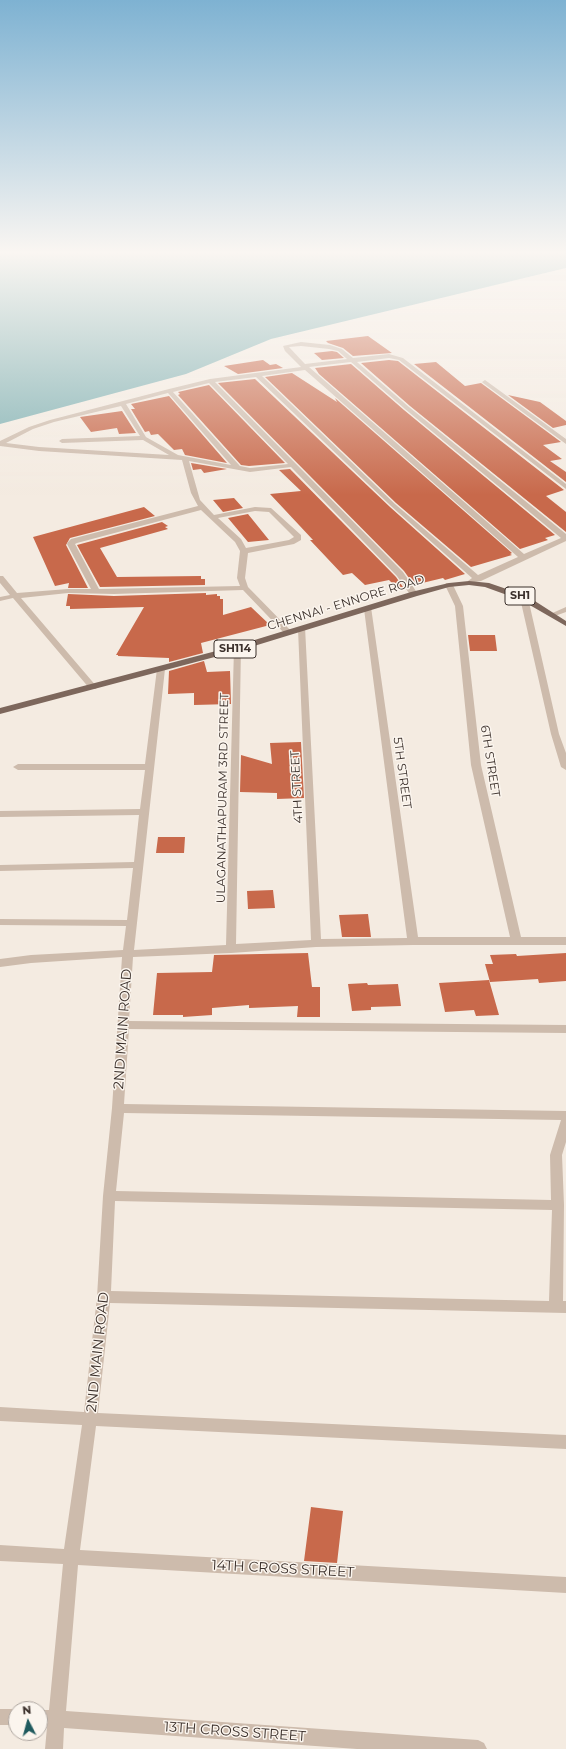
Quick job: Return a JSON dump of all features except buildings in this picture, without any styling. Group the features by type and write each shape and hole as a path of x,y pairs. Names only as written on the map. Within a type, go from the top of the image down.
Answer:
{"main road":[{"name":"CHENNAI - ENNORE ROAD","path":"0,711 161,670 289,633 414,594 449,585 469,583"},
{"name":"SH1","path":"469,583 486,585 524,598 566,624"}],"street":[{"path":"469,583 524,558 566,538 352,362 340,350 330,347 302,344 286,346 287,350 305,367 524,558"},
{"path":"0,443 45,424 210,381 389,356 400,358 566,487"},
{"path":"257,374 393,505 478,579"},
{"path":"210,381 400,574 414,594"},
{"path":"485,382 566,442"},
{"path":"168,392 238,468"},
{"path":"122,403 144,438"},
{"path":"62,441 144,438 182,458 194,493 202,507 238,541 244,551 241,578 245,588 289,633"},
{"path":"0,443 39,449 182,458 238,468 263,469 293,465"},
{"path":"96,591 71,544 74,541 202,507"},
{"path":"214,517 255,509 271,510 276,513 298,538 291,542 244,551"},
{"path":"0,578 93,687"},
{"name":"6TH STREET","path":"449,585 459,606 476,765 516,940"},
{"path":"0,599 14,596 56,592 245,588"},
{"path":"524,598 555,734 566,767"},
{"name":"5TH STREET","path":"368,609 413,941"},
{"path":"552,615 566,609"},
{"name":"4TH STREET","path":"302,629 316,943"},
{"name":"ULAGANATHAPURAM 3RD STREET","path":"231,949 238,648"},
{"name":"2ND MAIN ROAD","path":"54,1749 48,1718 90,1419 104,1297 109,1196 118,1108 128,954 161,670"},
{"path":"18,767 150,767"},
{"path":"0,814 145,812"},
{"path":"0,868 138,865"},
{"path":"0,922 132,923"},
{"path":"128,954 316,943 516,940 566,941"},
{"name":"2ND MAIN ROAD","path":"0,963 31,959 128,954"},
{"path":"123,1025 566,1029"},
{"path":"118,1108 566,1116"},
{"path":"104,1297 561,1306 558,1204 561,1156 566,1122"},
{"path":"109,1196 558,1204"},
{"path":"0,1414 566,1442"},
{"name":"14TH CROSS STREET","path":"0,1553 566,1585"},
{"name":"13TH CROSS STREET","path":"48,1718 478,1749"}],"water":[{"path":"0,332 302,332 271,339 186,374 0,424"}]}
